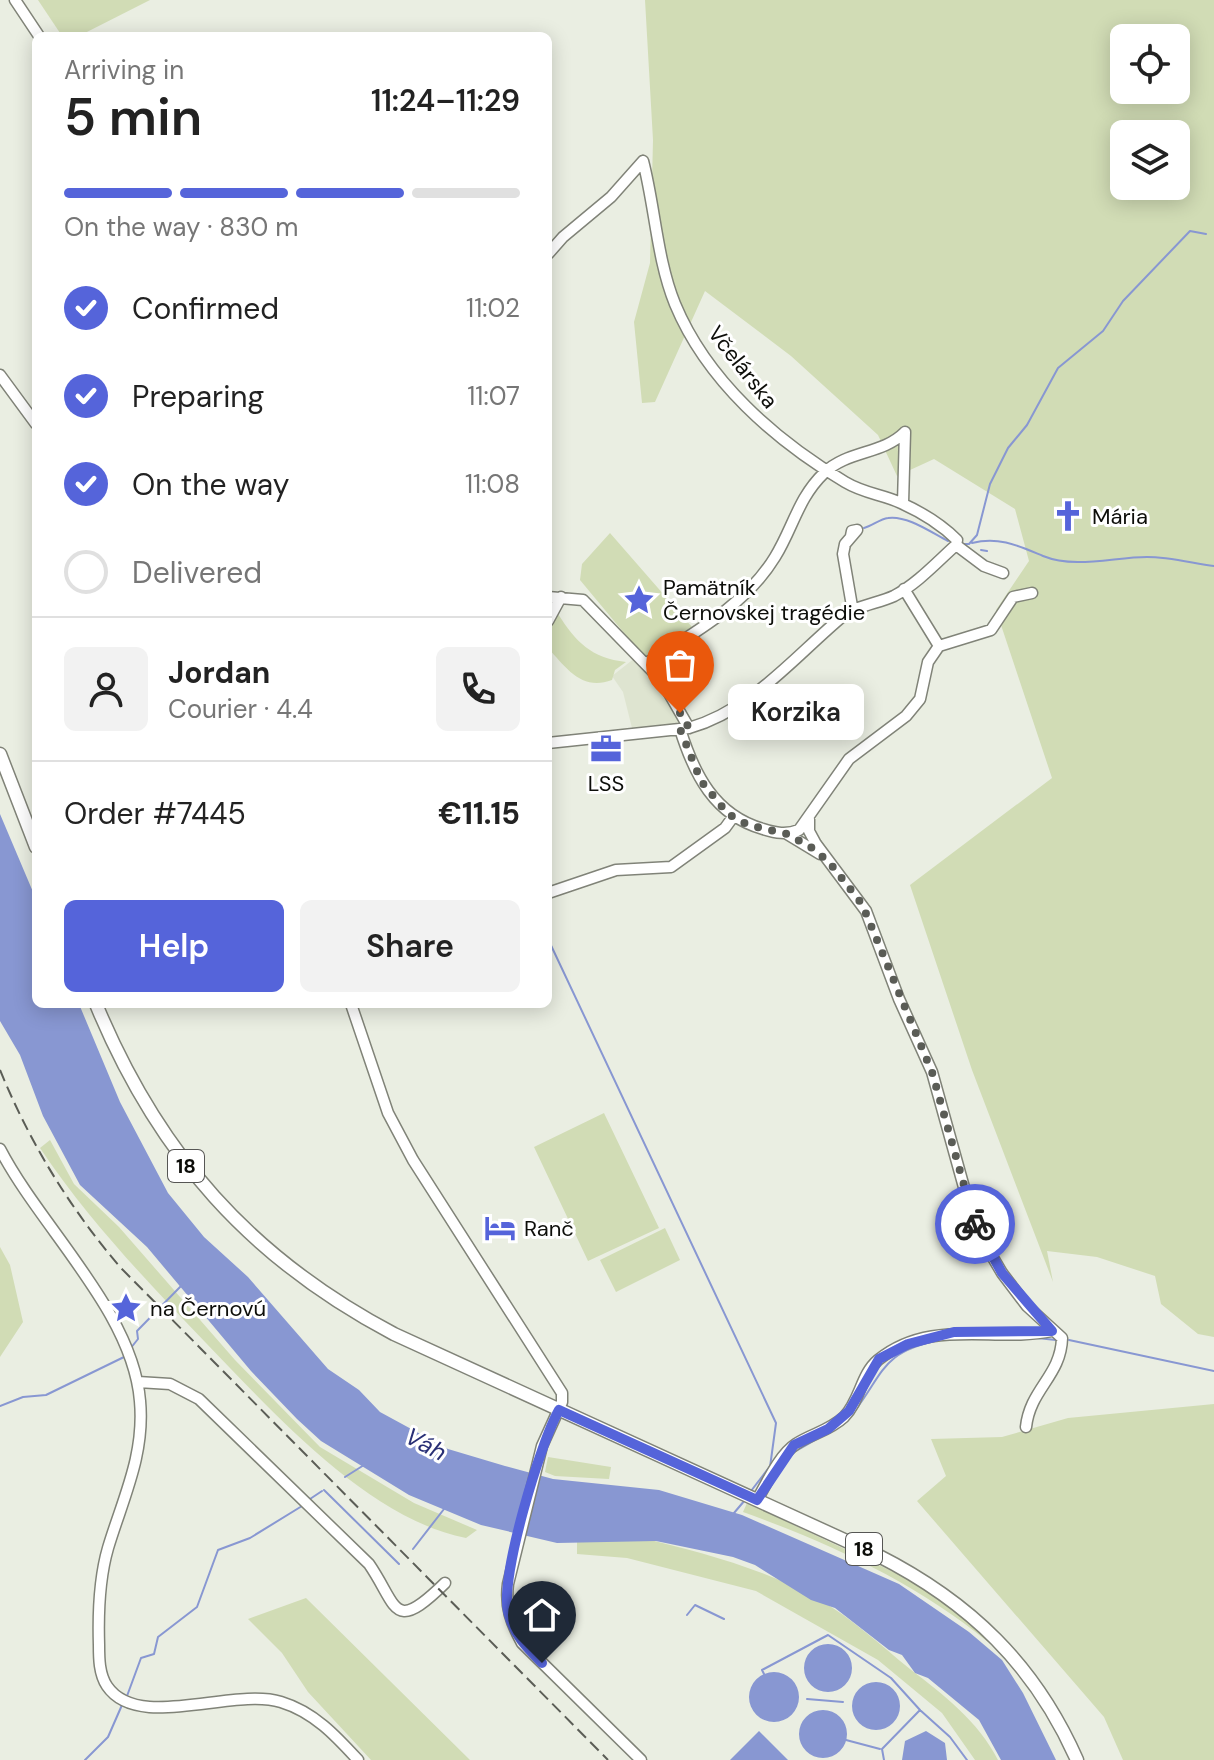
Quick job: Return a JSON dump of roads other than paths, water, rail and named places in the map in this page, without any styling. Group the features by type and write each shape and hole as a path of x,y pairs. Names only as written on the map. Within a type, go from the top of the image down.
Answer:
{"main road":[{"path":"0,754 32,837"},
{"name":"18","path":"98,1008 134,1088 167,1141 215,1200 260,1244 323,1292 370,1322 902,1567 959,1603 998,1637 1029,1674 1055,1713 1077,1760"}],"street":[{"path":"15,0 36,32"},
{"name":"Včelárska","path":"552,249 611,197 643,161 675,304 730,390 763,425 826,470 866,495 903,503 946,529 984,566 1003,573"},
{"path":"0,375 32,419"},
{"path":"647,663 719,615 762,576 776,556 805,492 826,470 841,459 895,443 905,432 903,503"},
{"path":"849,613 843,554 851,536"},
{"path":"552,743 685,728 733,710 849,613 904,589 956,542"},
{"path":"904,589 939,646"},
{"path":"787,834 799,830 809,819 821,796 849,759 906,716 920,699 928,662 939,646 991,630 1013,597 1032,593"},
{"path":"552,597 583,600 647,663 685,728 701,781 733,817 748,825 787,834 829,862"},
{"path":"552,614 561,597"},
{"path":"552,892 616,870 661,871 671,867 725,828 733,817"},
{"path":"809,819 809,831 866,911 932,1072 975,1227 1002,1273 1052,1331 1062,1338 1060,1358 1029,1403 1026,1427"},
{"path":"352,1008 388,1113 413,1160 560,1388 562,1402 536,1470 517,1544 507,1594 508,1612 517,1635 641,1760"},
{"path":"0,1149 56,1238 108,1309 138,1382 141,1419 138,1453 102,1579 99,1658 107,1686 124,1701 145,1708 238,1698 281,1702 321,1723 358,1760"},
{"path":"751,1497 794,1445 828,1429 849,1411 879,1359 908,1344 954,1332 1052,1331"},
{"path":"138,1382 170,1384 199,1399 369,1564 386,1598 395,1608 411,1611 445,1583"}],"water":[{"name":"Váh","path":"0,814 32,890 32,1008 81,1008 120,1102 168,1193 204,1237 248,1277 328,1369 359,1390 380,1412 448,1449 553,1479 659,1490 742,1515 899,1584 969,1632 1002,1660 1023,1693 1056,1760 1001,1760 979,1720 928,1678 915,1673 902,1655 889,1650 835,1608 811,1600 755,1565 733,1557 656,1541 557,1543 481,1525 409,1495 321,1441 251,1371 147,1247 80,1185 43,1116 20,1055 0,1021"},
{"path":"828,1644 845,1651 852,1668 845,1685 828,1692 811,1685 804,1668 811,1651"},
{"path":"774,1672 792,1679 799,1697 792,1715 774,1722 756,1715 749,1697 756,1679"},
{"path":"876,1682 893,1689 900,1706 893,1723 876,1730 859,1723 852,1706 859,1689"},
{"path":"823,1710 840,1717 847,1734 840,1751 823,1758 806,1751 799,1734 806,1717"},
{"path":"759,1731 788,1760 730,1760"},
{"path":"926,1731 945,1743 947,1760 902,1760 905,1741"}],"waterway":[{"path":"964,544 969,544 977,535 990,484 1008,448 1027,425 1058,368 1103,331 1123,301 1190,231 1206,234"},
{"path":"864,528 885,519 903,519 948,541"},
{"path":"972,543 1000,541 1068,562 1147,557 1214,566"},
{"path":"981,550 987,551"},
{"path":"552,947 776,1423 770,1467"},
{"path":"130,1349 138,1339 137,1331 182,1285"},
{"path":"1037,1338 1056,1340"},
{"path":"854,1412 879,1374 895,1357 939,1340"},
{"path":"1069,1340 1214,1371"},
{"path":"0,1406 23,1397 46,1395 124,1357"},
{"path":"796,1451 845,1423"},
{"path":"751,1491 781,1452"},
{"path":"345,1477 364,1465"},
{"path":"324,1490 399,1564"},
{"path":"310,1499 322,1491"},
{"path":"734,1513 745,1500"},
{"path":"127,1696 141,1658 154,1654 158,1637 197,1607 218,1550 250,1538 302,1506"},
{"path":"413,1549 444,1509"},
{"path":"687,1615 695,1605 724,1619"},
{"path":"764,1674 762,1670 828,1635 891,1678 920,1710"},
{"path":"807,1699 843,1702"},
{"path":"85,1760 108,1737 122,1705"},
{"path":"884,1760 882,1749 920,1710 950,1737 967,1760"},
{"path":"846,1740 880,1749"}],"railway":[{"path":"0,1070 24,1123 52,1173 120,1267 608,1760"}],"place":[{"name":"Mária","path":"1068,516"},
{"name":"Pamätník Černovskej tragédie","path":"639,600"},
{"name":"Korzika","path":"680,713"},
{"name":"LSS","path":"606,749"},
{"name":"Ranč","path":"500,1228"},
{"name":"na Černovú","path":"126,1308"}]}
